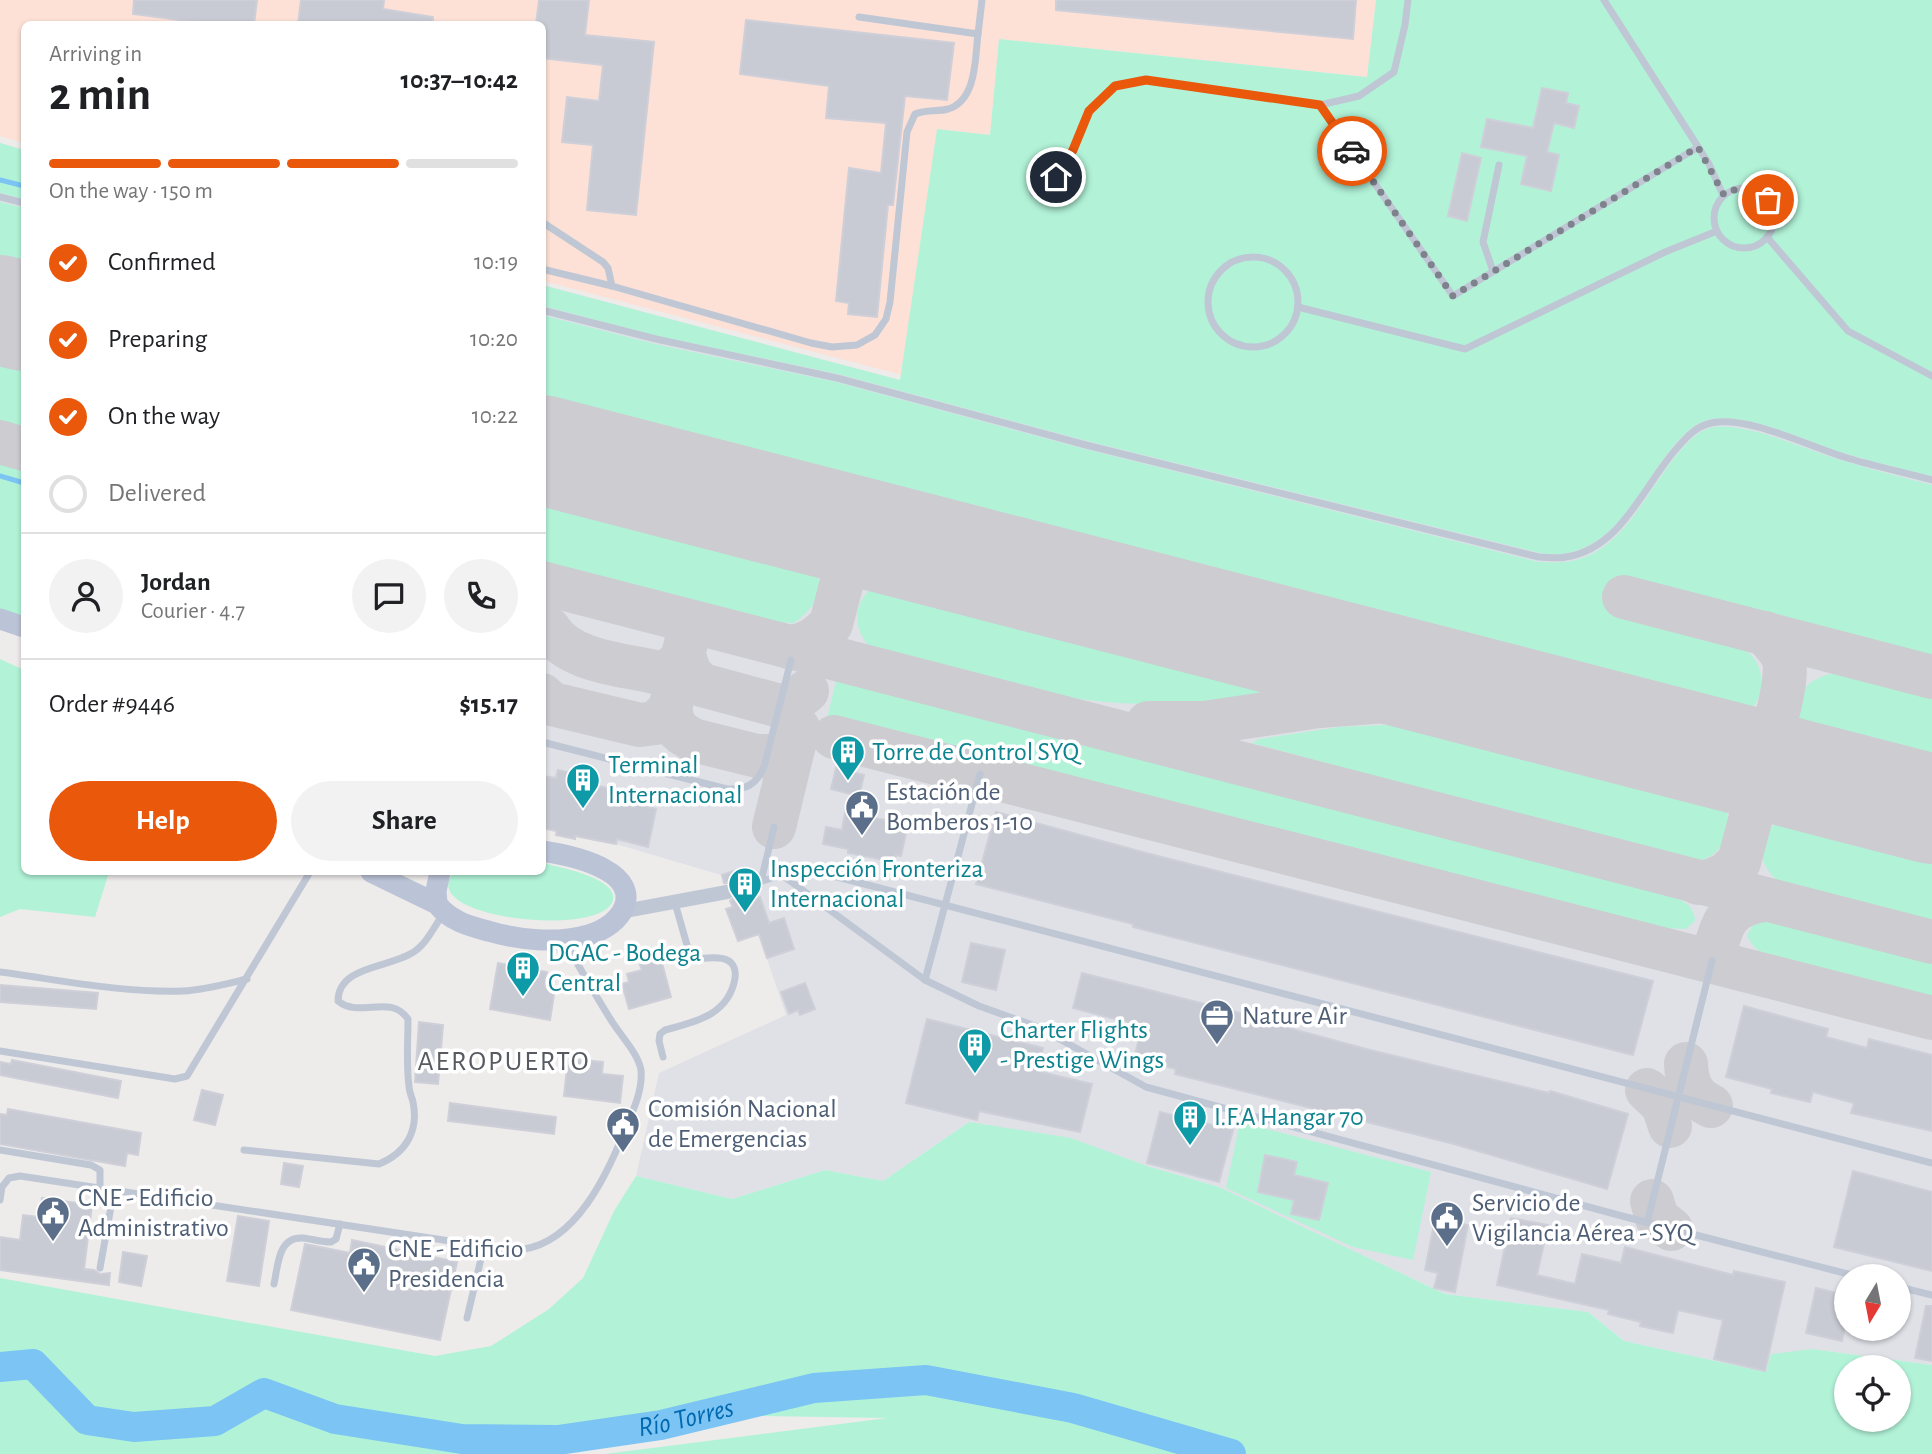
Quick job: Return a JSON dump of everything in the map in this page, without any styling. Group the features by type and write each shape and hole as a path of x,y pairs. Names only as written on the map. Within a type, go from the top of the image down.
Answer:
{"main road":[{"path":"0,619 21,626"},
{"path":"376,875 441,909 463,924 495,933 535,939 564,940 591,934 614,923 625,911 626,896 619,879 603,868 546,852"},
{"path":"439,875 436,891 441,909"}],"street":[{"path":"625,911 727,892"}],"lane":[{"path":"546,271 612,286 811,343 848,347 866,342 882,327 890,302 907,132 915,114 949,109 960,101 967,91 972,80 982,0"},
{"path":"1033,193 1056,177 1073,150 1089,111 1115,86 1146,80 1320,105 1359,96 1394,72 1408,0"},
{"path":"1604,0 1698,147 1724,195"},
{"path":"859,17 978,34"},
{"path":"1320,105 1453,296 1698,147"},
{"path":"1493,271 1483,242 1499,165"},
{"path":"1742,188 1761,193 1772,209 1774,218 1767,237 1750,247 1731,245 1717,231 1714,212 1724,195 1742,188"},
{"path":"0,197 21,202"},
{"path":"546,225 603,262 608,268 612,286"},
{"path":"1298,307 1465,349 1665,252 1717,231"},
{"path":"1767,237 1849,331 1932,376"},
{"path":"1245,257 1262,258 1278,264 1290,275 1297,291 1298,307 1293,324 1283,337 1268,345 1252,348 1235,344 1221,335 1211,321 1207,305 1209,289 1217,274 1230,263 1245,257"},
{"path":"546,311 656,340 837,378 1099,448 1539,557 1566,558 1592,549 1616,531 1667,458 1691,432 1709,423 1732,422 1761,429 1844,457 1932,480"},
{"path":"546,743 740,790 751,786 760,778 791,660"},
{"path":"925,980 980,774"},
{"path":"761,881 774,827"},
{"path":"749,885 782,875 822,873 1932,1163"},
{"path":"0,1051 181,1079 192,1070 308,875"},
{"path":"782,875 925,980 979,1006 1038,1027 1146,1087 1647,1223 1834,1270"},
{"path":"663,1057 660,1034 665,1030 711,1016 728,999 735,972 727,960 694,958 689,952 675,903"},
{"path":"244,1150 379,1164 389,1160 402,1149 413,1135 415,1124 414,1104 409,1086 408,1020 403,1013 388,1006 355,1010 345,1007 338,1001 338,993 342,983 353,975 395,962 413,953 421,946 441,909"},
{"path":"0,1200 2,1187 9,1178 20,1176 484,1246 525,1249 545,1242 561,1232 595,1192 612,1163 639,1089 641,1073 639,1062 564,940"},
{"path":"1647,1223 1712,961"},
{"path":"0,972 138,990 183,991 211,988 247,979"},
{"path":"0,1150 91,1165 100,1170 100,1188"},
{"path":"100,1268 114,1190"},
{"path":"274,1284 282,1249 287,1241 298,1238 331,1242 336,1238 340,1224"},
{"path":"467,1318 484,1246"},
{"path":"1911,1290 1932,1295"}],"shaded area":[{"path":"0,0 1376,0 1367,77 999,39 990,135 937,129 902,375 546,282 546,21 21,21 21,142 0,136"},
{"path":"0,143 21,149 21,606 0,600"},
{"path":"546,286 901,381 1627,352 1932,430 1932,1365 1911,1362 1911,1355 1857,1355 1812,1349 1766,1372 1624,1341 1588,1312 1445,1294 1219,1187 1147,1166 969,1122 883,1181 825,1170 732,1199 636,1176 659,1073 786,1015 759,935 738,941 726,909 732,906 721,875 616,844 576,836 575,839 546,829"}],"green space":[{"path":"1376,0 1932,0 1932,476 1844,453 1761,424 1727,418 1711,419 1696,425 1676,443 1617,524 1602,537 1586,547 1567,553 1540,553 1087,441 838,374 657,336 546,307 546,286 900,380 937,129 990,135 999,39 1367,77"},
{"path":"0,143 21,149 21,198 0,193"},
{"path":"0,202 21,207 21,278 0,273"},
{"path":"546,316 655,344 836,382 1085,449 1539,562 1565,562 1585,557 1603,547 1632,518 1681,450 1702,431 1710,428 1724,426 1758,432 1844,461 1932,485 1932,661 1624,581 1616,616 1734,646 1747,652 1755,660 1761,677 1756,703 1744,716 1722,722 546,415"},
{"path":"0,347 21,352 21,433 0,428"},
{"path":"0,456 21,461 21,618 0,611"},
{"path":"546,488 798,554 815,572 820,589 812,606 794,623 775,622 546,564"},
{"path":"879,583 908,584 1300,686 1257,696 1152,704 1073,698 972,677 873,650 860,633 857,615 863,597"},
{"path":"0,659 21,669 21,875 108,875 95,917 20,909 0,917"},
{"path":"1838,673 1932,698 1932,776 1809,743 1799,729 1796,718 1798,699 1803,690 1818,678"},
{"path":"837,677 1665,894 1689,906 1695,921 1686,929 1663,928 1661,935 826,722"},
{"path":"1383,725 1465,730 1514,739 1715,792 1727,813 1727,834 1723,844 1715,852 1693,862 1252,743 1259,739 1339,727"},
{"path":"1788,814 1814,817 1932,848 1932,923 1779,882 1765,864 1762,845 1770,828"},
{"path":"546,864 594,878 610,889 613,895 607,909 585,917 520,919 488,913 462,903 449,889 453,875 546,875"},
{"path":"1765,921 1932,964 1932,1004 1776,964 1777,957 1759,951 1747,936 1752,926"},
{"path":"969,1122 1071,1138 1147,1166 1219,1187 1445,1294 1588,1312 1624,1341 1766,1372 1771,1354 1812,1349 1857,1355 1834,1355 1834,1432 1911,1432 1911,1362 1932,1365 1932,1454 605,1454 887,1418 757,1416 545,1454 0,1454 0,1278 435,1356 491,1346 549,1309 583,1278 614,1211 636,1176 732,1199 825,1170 883,1181"},
{"path":"1240,1122 1431,1172 1413,1260 1353,1247 1226,1188"}],"building":[{"path":"134,0 257,0 254,21 187,21 133,14"},
{"path":"301,0 384,0 383,9 433,17 433,21 298,21"},
{"path":"539,0 589,0 585,35 654,42 636,215 587,210 593,145 562,142 567,97 599,101 603,65 546,58 546,21 536,21"},
{"path":"1056,0 1356,0 1353,39 1056,10"},
{"path":"746,20 954,43 947,100 905,96 893,205 888,205 877,317 848,314 849,303 836,301 849,168 881,173 886,123 826,118 829,86 740,74"},
{"path":"1542,88 1568,93 1566,103 1579,106 1574,128 1554,123 1547,152 1559,155 1551,191 1521,184 1527,156 1481,147 1487,119 1533,128"},
{"path":"1462,153 1481,158 1467,221 1448,216"},
{"name":"Torre de Control SYQ","path":"836,768 864,775 859,796 831,789"},
{"name":"Terminal Internacional","path":"558,770 594,778 593,785 628,792 626,801 656,809 648,847 617,839 616,844 575,836 575,839 556,835 557,831 546,829 546,777 556,778"},
{"path":"996,812 1150,854 1653,981 1633,1055 976,884"},
{"name":"Estación de Bomberos 1-10","path":"845,813 908,824 901,856 896,855 894,862 848,853 848,849 823,844 826,827 842,830"},
{"name":"Inspección Fronteriza Internacional","path":"740,869 743,887 752,891 754,899 760,897 769,923 784,918 794,949 767,958 759,934 738,941 726,909 733,907 730,901 736,896 736,890 731,883 724,883 722,875"},
{"path":"971,943 1005,950 996,990 962,982"},
{"path":"661,959 671,997 629,1009 622,984 629,982 627,974 642,970 640,965"},
{"name":"DGAC - Bodega Central","path":"498,963 547,972 545,986 555,988 550,1020 490,1009"},
{"path":"1082,973 1260,1018 1370,1050 1549,1093 1550,1091 1628,1114 1607,1189 1454,1144 1175,1074 1176,1069 1134,1059 1142,1026 1073,1008"},
{"path":"805,983 815,1009 800,1015 798,1010 789,1014 781,992"},
{"path":"0,985 98,993 96,1009 0,1002"},
{"path":"1744,1006 1828,1029 1826,1037 1867,1048 1869,1039 1932,1055 1932,1131 1851,1113 1854,1103 1813,1092 1810,1102 1771,1093 1772,1089 1726,1077"},
{"name":"Charter Flights - Prestige Wings","path":"927,1019 1043,1048 1037,1071 1092,1084 1080,1132 979,1111 977,1120 906,1103"},
{"path":"419,1022 443,1025 438,1084 415,1082"},
{"path":"568,1059 603,1062 602,1074 623,1076 620,1103 564,1096"},
{"path":"12,1060 121,1081 118,1098 0,1075 0,1062 11,1064"},
{"path":"202,1090 223,1095 215,1125 194,1120"},
{"path":"450,1103 556,1117 554,1134 448,1121"},
{"path":"8,1109 141,1133 138,1155 127,1153 125,1166 0,1144 0,1114 7,1115"},
{"name":"I.F.A Hangar 70","path":"1160,1112 1233,1130 1219,1182 1147,1163"},
{"path":"1265,1155 1297,1162 1294,1175 1328,1183 1319,1220 1291,1214 1294,1200 1258,1192"},
{"path":"284,1163 303,1166 299,1187 281,1184"},
{"path":"1853,1171 1932,1192 1932,1271 1834,1247"},
{"name":"CNE - Edificio Administrativo","path":"42,1198 92,1205 84,1269 100,1274 110,1273 109,1285 0,1270 0,1237 20,1240 23,1215 39,1217"},
{"name":"Servicio de Vigilancia Aérea - SYQ","path":"1436,1214 1459,1219 1458,1223 1468,1225 1455,1292 1434,1288 1438,1273 1425,1270"},
{"path":"238,1216 269,1221 259,1286 227,1281"},
{"path":"1511,1218 1548,1225 1537,1275 1575,1284 1582,1254 1621,1263 1625,1247 1733,1275 1734,1271 1785,1282 1765,1371 1714,1359 1723,1320 1678,1310 1673,1333 1640,1326 1641,1322 1608,1314 1609,1310 1497,1285"},
{"name":"CNE - Edificio Presidencia","path":"352,1240 457,1262 440,1340 291,1310 305,1244 350,1253"},
{"path":"123,1252 147,1256 141,1286 119,1282"},
{"path":"1816,1288 1834,1292 1834,1339 1806,1333"},
{"path":"1926,1306 1932,1306 1932,1361 1915,1358"}],"waterway":[{"path":"0,180 21,185"},
{"path":"0,476 21,482"},
{"name":"Río Torres","path":"0,1367 33,1364 87,1420 134,1427 215,1421 264,1393 335,1419 462,1439 558,1440 661,1425 814,1388 926,1380 1073,1408 1231,1454"}],"taxiway":[{"path":"0,442 21,448"},
{"path":"822,523 840,540 847,562"},
{"path":"790,647 813,640 831,624 847,562 862,549 886,539"},
{"path":"546,584 1932,942"},
{"path":"1624,597 1932,677"},
{"path":"546,631 549,629 558,640 582,655 654,672 671,668 684,656 690,674 702,685 780,706 791,704 807,691"},
{"path":"1729,757 1747,754 1764,744 1777,717 1784,678 1784,660 1765,633"},
{"path":"686,643 670,709 674,726 693,740 757,756 780,756 795,742"},
{"path":"1319,706 1331,693 1336,681 1325,653"},
{"path":"546,699 552,704 640,725 656,723 670,709"},
{"path":"1148,723 1204,723 1319,706 1400,700 1547,710"},
{"path":"774,827 798,728"},
{"path":"1773,729 1779,755 1796,774"},
{"path":"834,737 1932,1018"},
{"path":"1698,883 1726,874 1739,862 1755,802 1754,789 1748,776 1729,757"},
{"path":"1712,961 1722,927 1733,912 1766,900"},
{"path":"1686,1064 1692,1089 1711,1106"},
{"path":"1647,1090 1663,1105 1670,1126"},
{"path":"1652,1201 1657,1218 1671,1229"}],"runway":[{"path":"0,310 21,315"},
{"path":"546,451 1932,809"}],"way so far":[{"path":"1352,151 1453,296 1698,147 1724,195 1732,190 1752,189 1768,200"}],"place":[{"name":"Torre de Control SYQ","path":"848,782"},
{"name":"Terminal Internacional","path":"583,810"},
{"name":"Estación de Bomberos 1-10","path":"862,837"},
{"name":"Inspección Fronteriza Internacional","path":"745,914"},
{"name":"DGAC - Bodega Central","path":"523,998"},
{"name":"Nature Air","path":"1217,1046"},
{"name":"Charter Flights - Prestige Wings","path":"975,1075"},
{"name":"I.F.A Hangar 70","path":"1190,1147"},
{"name":"Comisión Nacional de Emergencias","path":"623,1154"},
{"name":"CNE - Edificio Administrativo","path":"53,1243"},
{"name":"Servicio de Vigilancia Aérea - SYQ","path":"1447,1248"},
{"name":"CNE - Edificio Presidencia","path":"364,1294"}],"district":[{"name":"AEROPUERTO","path":"504,1062"}],"route":[{"path":"1056,177 1073,150 1089,111 1115,86 1146,80 1320,105 1352,151"}]}
